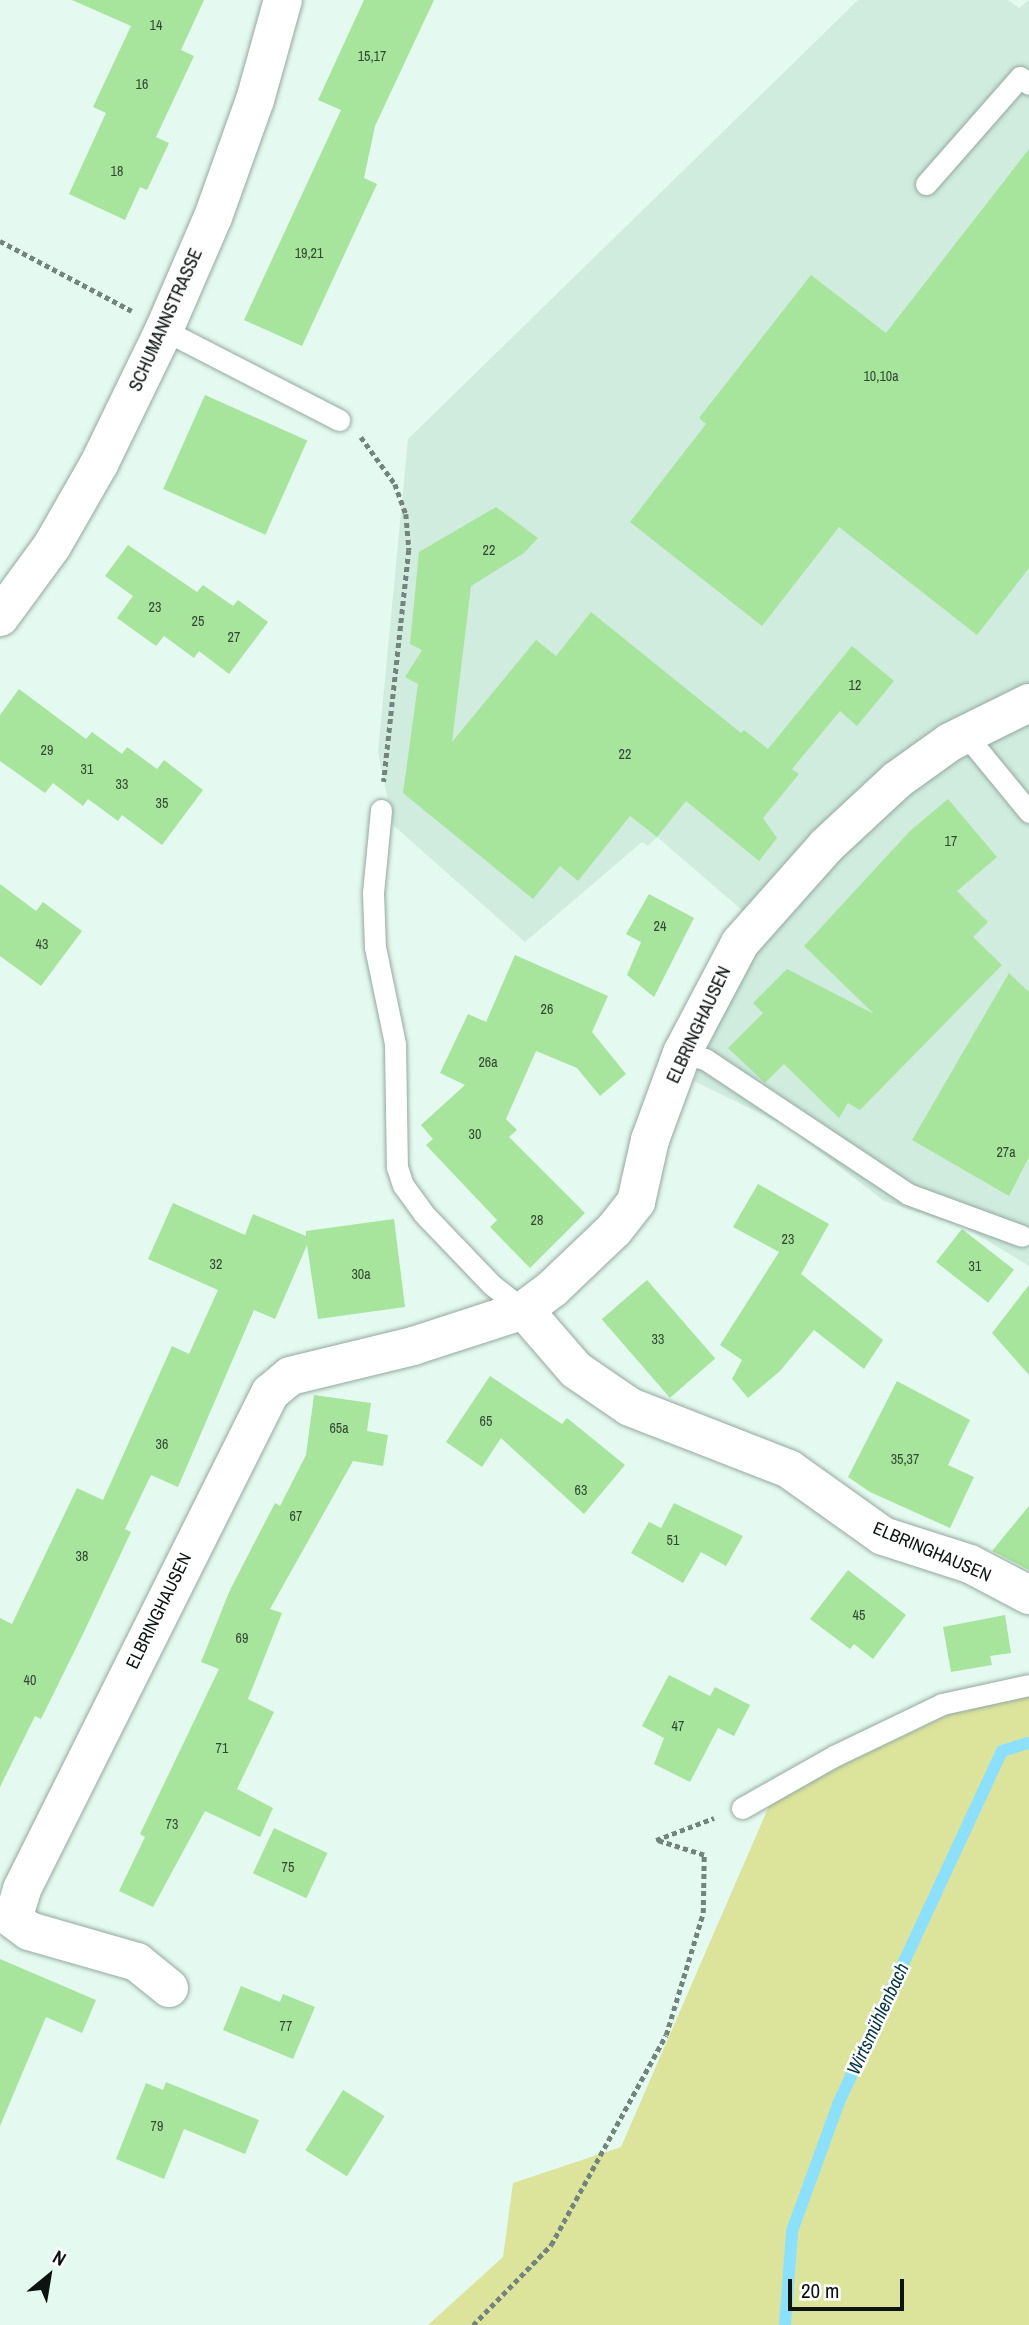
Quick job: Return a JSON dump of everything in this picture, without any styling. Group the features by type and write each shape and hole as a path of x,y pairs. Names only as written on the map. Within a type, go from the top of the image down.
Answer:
{"street":[{"name":"SCHUMANNSTRASSE","path":"0,617 52,546 99,464 163,330 217,205 255,100 283,0"},
{"name":"ELBRINGHAUSEN","path":"169,1988 137,1962 29,1931 13,1919 17,1899 254,1419 270,1393 290,1376 413,1346 524,1310 614,1230 636,1202 650,1140 682,1054 716,982 740,943 781,895 897,780 965,734 1029,703"},
{"name":"ELBRINGHAUSEN","path":"524,1310 576,1370 630,1407 789,1469 883,1536 970,1564 1029,1595"}],"lane":[{"path":"926,184 1020,77 1029,83"},
{"path":"163,330 339,419"},
{"path":"965,734 1029,812"},
{"path":"382,810 373,906 375,947 395,1044 397,1167 403,1185 423,1213 492,1285 524,1310"},
{"path":"682,1054 705,1059 908,1194 1022,1236"},
{"path":"741,1808 834,1756 942,1704 1029,1685"}],"path":[{"path":"0,241 163,330"},
{"path":"339,419 375,454 406,514 409,550 382,810"},
{"path":"473,2325 551,2245 666,2035 703,1913 704,1855 656,1840 741,1808"}],"shaded area":[{"path":"858,0 1008,0 1019,8 1029,0 1029,1266 966,1228 884,1201 788,1127 694,1081 737,980 771,935 657,837 648,846 642,842 525,942 393,825 378,752 408,439"}],"green space":[{"path":"1029,1695 1029,2325 428,2325 503,2257 513,2183 621,2147 772,1799 960,1709"}],"building":[{"path":"72,0 204,0 181,50 194,56 156,137 169,143 147,190 140,187 125,220 69,194 106,113 93,107 131,26"},
{"path":"364,0 434,0 375,126 364,178 377,184 302,346 244,320 341,110 318,100"},
{"path":"1029,149 1029,568 977,635 839,527 762,626 630,522 706,424 699,418 811,275 886,333"},
{"path":"205,395 307,441 265,535 163,489"},
{"path":"496,507 538,538 524,553 471,586 452,742 536,640 556,656 591,612 741,733 744,730 768,749 852,646 894,681 857,726 840,711 792,769 799,774 763,818 777,838 759,861 686,801 657,837 630,816 578,881 560,866 533,899 403,793 418,684 405,677 422,650 410,644 419,552"},
{"path":"128,545 197,592 203,585 233,606 238,600 268,622 229,674 199,651 194,658 164,636 156,646 117,618 133,596 105,576"},
{"path":"19,689 86,739 92,732 122,754 127,747 157,769 164,760 203,790 162,845 122,815 118,821 88,799 83,806 53,783 45,793 0,761 0,715"},
{"path":"948,799 997,857 957,891 988,922 973,937 1002,965 860,1110 848,1103 839,1118 784,1064 765,1083 728,1048 763,1013 753,1003 787,969 874,1014 804,946 910,831"},
{"path":"0,884 36,911 43,902 82,931 41,986 0,956"},
{"path":"649,894 694,918 654,997 627,975 641,942 626,934"},
{"path":"515,955 608,996 592,1032 626,1074 600,1096 577,1068 536,1051 506,1119 517,1130 509,1137 585,1213 530,1268 490,1227 497,1220 426,1145 433,1139 421,1125 465,1085 440,1073 468,1014 486,1022"},
{"path":"1009,973 1029,992 1029,1157 1009,1196 912,1140"},
{"path":"758,1184 829,1224 801,1274 883,1340 864,1369 814,1330 780,1371 748,1398 732,1379 742,1360 720,1345 779,1252 733,1227"},
{"path":"173,1203 245,1235 253,1214 306,1236 306,1231 394,1219 405,1307 318,1319 307,1245 275,1319 254,1310 178,1487 151,1475 125,1529 131,1532 83,1634 41,1719 35,1716 0,1787 0,1618 12,1624 77,1488 103,1500 172,1346 189,1354 218,1290 148,1259"},
{"path":"962,1229 1014,1270 988,1303 936,1262"},
{"path":"647,1280 715,1358 670,1398 602,1319"},
{"path":"1029,1285 1029,1375 992,1333"},
{"path":"490,1376 562,1424 567,1418 625,1465 584,1514 501,1438 482,1467 446,1442"},
{"path":"897,1381 970,1420 948,1465 974,1477 950,1528 870,1492 848,1477"},
{"path":"314,1395 371,1403 367,1431 388,1435 383,1466 353,1461 270,1609 282,1613 248,1699 274,1712 237,1789 273,1808 260,1837 205,1811 153,1907 119,1891 145,1837 140,1834 219,1669 201,1662 230,1590 275,1503 280,1506 306,1455"},
{"path":"674,1503 743,1536 726,1566 701,1552 683,1583 631,1553 649,1522 661,1528"},
{"path":"1029,1506 1029,1570 992,1551"},
{"path":"848,1570 906,1615 873,1659 854,1644 850,1649 810,1619"},
{"path":"1005,1615 1011,1653 990,1656 992,1665 951,1672 943,1627"},
{"path":"669,1675 710,1696 715,1687 750,1705 734,1736 718,1728 690,1782 654,1764 664,1738 642,1726"},
{"path":"274,1828 327,1853 306,1898 253,1873"},
{"path":"0,1959 96,2000 82,2033 46,2017 0,2126"},
{"path":"241,1986 280,2002 283,1994 315,2007 293,2059 223,2030"},
{"path":"166,2082 259,2120 245,2154 184,2129 164,2179 116,2159 146,2083 163,2090"},
{"path":"343,2090 385,2116 347,2176 305,2150"}],"waterway":[{"name":"Wirtsmühlenbach","path":"785,2325 792,2231 839,2102 1002,1751 1029,1743"}]}
